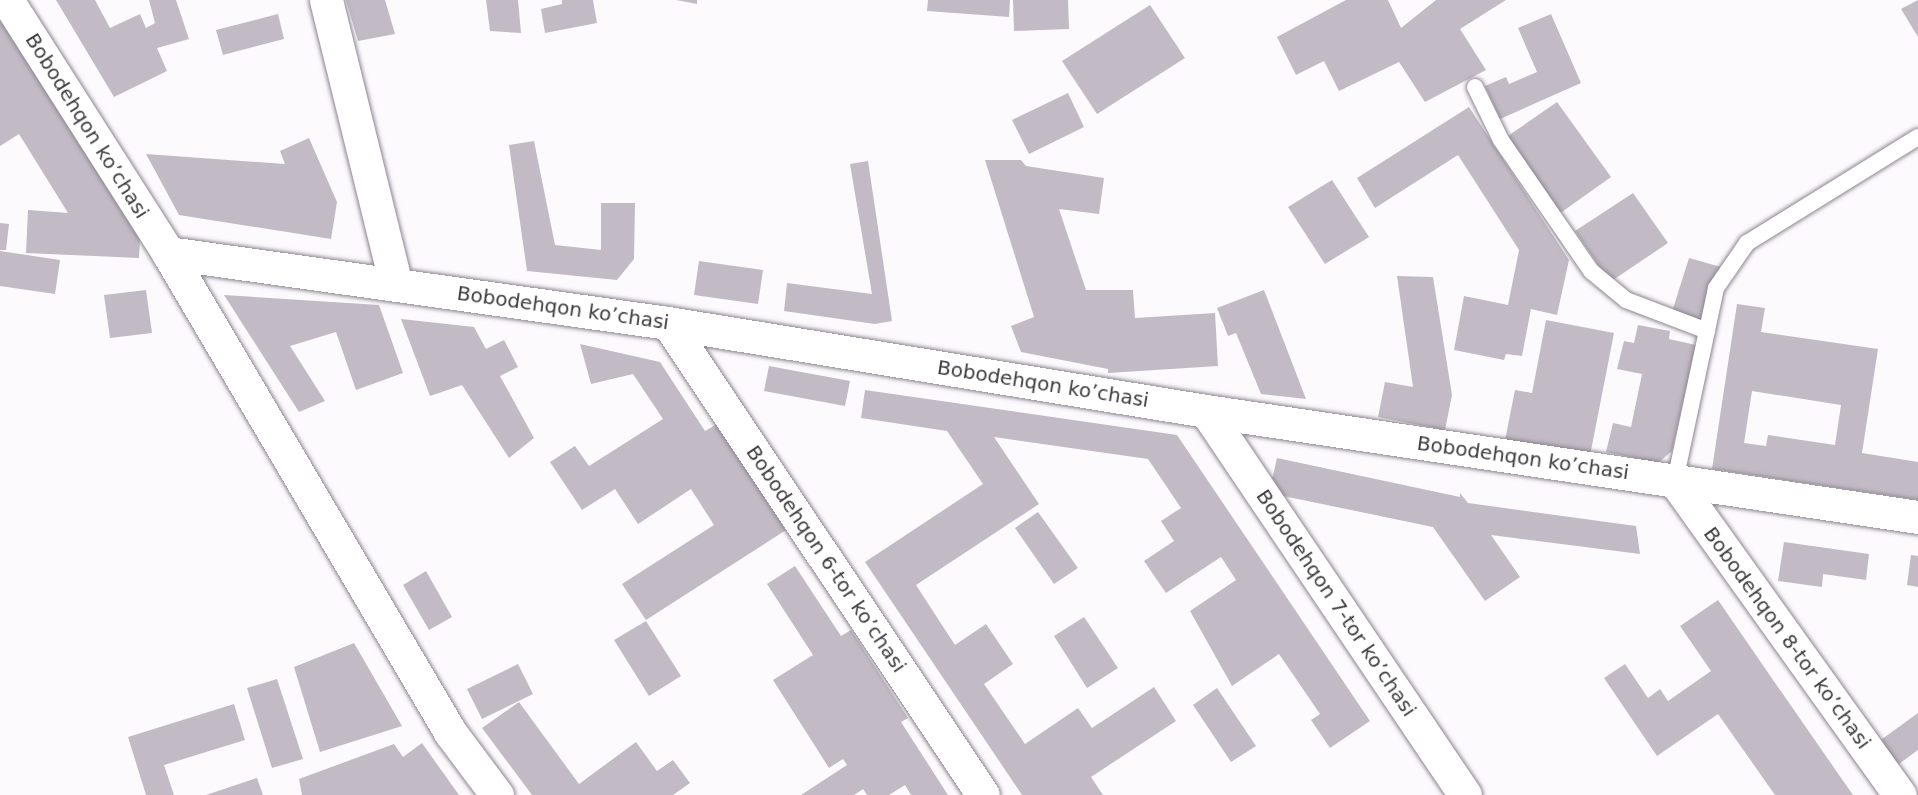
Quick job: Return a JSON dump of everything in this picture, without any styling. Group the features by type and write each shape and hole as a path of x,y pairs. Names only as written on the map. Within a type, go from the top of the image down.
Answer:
{"street":[{"name":"Bobodehqon koʼchasi","path":"7,0 168,253 450,732 497,795"},
{"path":"327,0 396,285"},
{"name":"Bobodehqon koʼchasi","path":"168,253 668,323 1206,411 1918,517"},
{"name":"Bobodehqon 6-tor koʼchasi","path":"668,323 983,795"},
{"name":"Bobodehqon 7-tor koʼchasi","path":"1206,411 1465,795"},
{"name":"Bobodehqon 8-tor koʼchasi","path":"1675,481 1900,795"}],"lane":[{"path":"1475,87 1501,140 1592,272 1626,300 1707,331"},
{"path":"1675,481 1716,288 1747,243 1918,137"}],"building":[{"path":"56,0 95,0 110,28 140,14 146,28 155,23 149,0 176,0 189,39 157,48 167,71 114,97"},
{"path":"346,0 385,0 395,34 358,41"},
{"path":"486,0 518,0 521,33 490,31"},
{"path":"562,0 593,0 597,23 545,33 541,9 562,4"},
{"path":"676,0 697,0 697,4"},
{"path":"928,0 1010,0 1009,17 927,11"},
{"path":"1013,0 1068,0 1069,29 1014,31"},
{"path":"1346,0 1388,0 1401,28 1436,0 1506,0 1460,29 1486,70 1425,102 1399,62 1339,91 1324,61 1296,75 1277,37"},
{"path":"1918,0 1918,37 1901,9"},
{"path":"1150,5 1185,58 1097,114 1062,61"},
{"path":"0,13 140,239 139,258 26,253 28,210 68,213 19,134 0,146"},
{"path":"278,14 284,39 223,55 216,30"},
{"path":"1551,14 1581,83 1500,119 1485,86 1506,77 1509,84 1537,72 1518,28"},
{"path":"1068,93 1084,127 1029,154 1012,120"},
{"path":"1557,102 1611,177 1559,214 1505,138"},
{"path":"1469,107 1569,260 1557,315 1531,309 1522,356 1506,354 1504,360 1454,350 1464,296 1508,305 1519,250 1458,155 1375,208 1357,178"},
{"path":"309,138 337,202 331,239 179,215 146,154 285,164 280,151"},
{"path":"534,141 555,245 601,250 601,203 635,203 634,259 617,280 527,271 509,145"},
{"path":"985,160 1021,160 1026,166 1104,178 1099,214 1059,209 1086,290 1133,290 1135,318 1215,313 1218,366 1108,373 1108,369 1021,352 1011,326 1034,317"},
{"path":"868,161 892,321 875,324 784,311 787,283 872,294 850,164"},
{"path":"1332,180 1369,237 1325,264 1288,207"},
{"path":"1633,193 1668,243 1610,282 1575,231"},
{"path":"0,223 9,224 6,250 0,250"},
{"path":"0,251 60,260 55,294 0,286"},
{"path":"1689,258 1721,267 1704,325 1671,315"},
{"path":"699,261 763,270 758,304 694,295"},
{"path":"1397,276 1433,277 1452,395 1445,430 1378,417 1385,382 1413,387"},
{"path":"146,290 152,333 110,338 104,295"},
{"path":"1264,290 1306,399 1261,394 1236,333 1228,336 1217,308"},
{"path":"224,295 379,305 403,373 356,390 336,332 290,346 325,401 299,412"},
{"path":"1737,304 1765,308 1761,332 1878,349 1862,453 1918,462 1918,500 1712,469","holes":["1752,391 1841,405 1835,445 1768,435 1766,446 1744,443"]},
{"path":"401,319 474,327 486,349 504,340 518,367 500,376 534,438 509,458 462,385 430,396"},
{"path":"1546,320 1614,333 1589,461 1504,445 1515,390 1532,393"},
{"path":"1638,325 1670,331 1669,339 1696,345 1672,451 1658,463 1606,452 1613,423 1631,427 1642,374 1617,369 1624,341 1634,343"},
{"path":"580,344 660,362 705,431 717,424 786,530 646,620 622,584 714,525 691,489 638,524 615,489 582,510 550,462 575,446 589,466 663,419 633,374 591,384"},
{"path":"769,366 850,381 845,406 764,391"},
{"path":"865,390 1177,435 1370,721 1330,748 1311,720 1320,714 1279,654 1232,686 1190,611 1236,580 1221,557 1166,593 1144,561 1174,541 1161,521 1181,508 1148,459 994,437 1039,504 916,585 955,645 986,624 1013,664 984,684 1025,744 1078,708 1092,728 1154,687 1176,721 1091,777 1103,795 1022,795 865,562 983,484 947,431 861,418"},
{"path":"1277,458 1460,497 1460,493 1468,503 1636,526 1640,554 1491,535 1520,577 1485,601 1433,527 1269,493"},
{"path":"1038,512 1078,568 1054,584 1015,528"},
{"path":"1784,542 1869,554 1866,580 1823,574 1822,587 1778,581"},
{"path":"1911,555 1918,556 1918,587 1907,585"},
{"path":"795,566 841,636 851,630 908,718 901,722 948,795 911,795 905,785 889,795 867,795 863,789 854,795 801,795 847,765 843,759 829,768 773,680 813,655 767,584"},
{"path":"426,571 452,617 429,630 403,585"},
{"path":"1718,600 1853,795 1775,795 1718,714 1657,756 1604,678 1625,664 1648,698 1660,689 1668,701 1711,671 1680,626"},
{"path":"1084,617 1118,668 1087,688 1054,636"},
{"path":"646,621 681,676 649,696 614,640"},
{"path":"354,643 402,726 320,752 294,667"},
{"path":"518,664 533,694 482,719 467,689"},
{"path":"277,679 303,759 272,768 247,688"},
{"path":"1217,688 1256,746 1231,762 1193,705"},
{"path":"519,702 579,784 636,742 657,771 673,760 690,783 673,795 532,795 482,728"},
{"path":"234,704 245,740 164,765 174,795 146,795 128,737"},
{"path":"1918,713 1918,750 1896,766 1878,742"},
{"path":"422,743 459,795 302,795 299,779 394,744 403,757"},
{"path":"257,778 263,795 206,795"}]}
